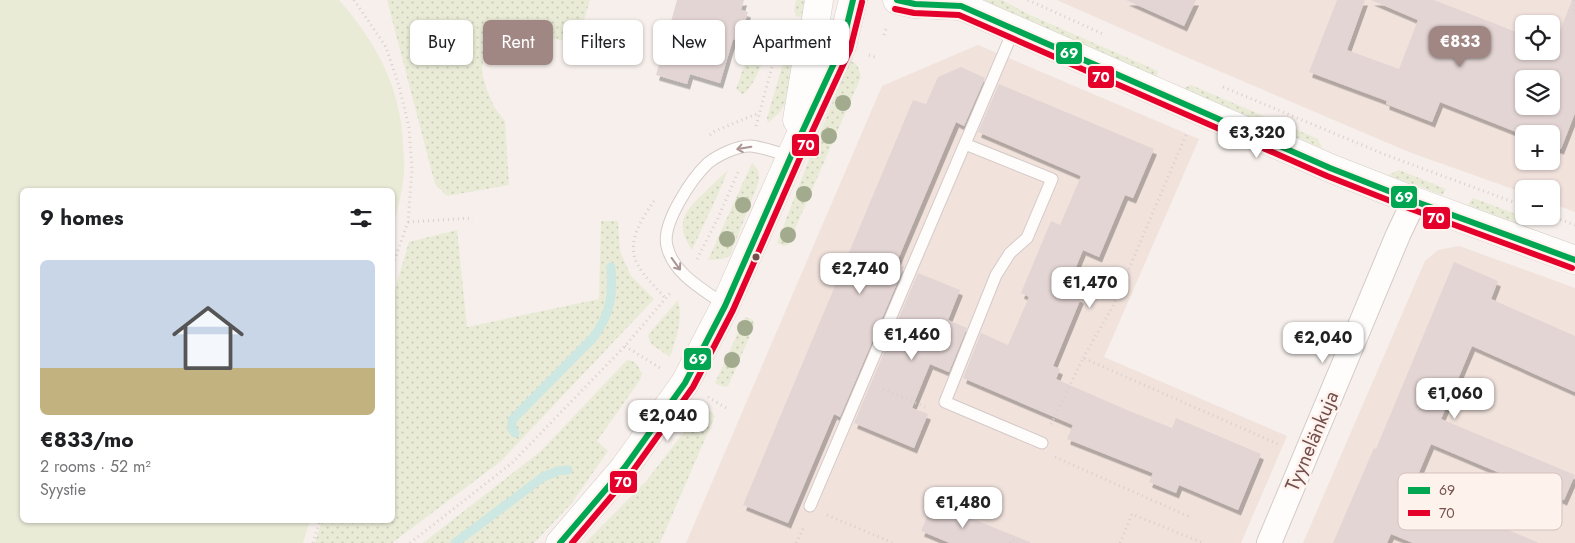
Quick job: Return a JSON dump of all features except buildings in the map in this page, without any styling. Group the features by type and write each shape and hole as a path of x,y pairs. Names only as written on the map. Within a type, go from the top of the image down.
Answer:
{"main road":[{"path":"791,156 819,0"},
{"path":"560,543 625,467 685,383 725,306 842,46 853,0"},
{"path":"897,0 915,4 957,3 1330,168 1575,260"}],"street":[{"name":"Tyynelänkuja","path":"1269,543 1414,201"}],"lane":[{"path":"810,506 1014,29"},
{"path":"964,144 1052,180 1027,238 1010,253 996,275 945,402 1042,442"},
{"path":"725,306 684,275 672,258 666,245 667,228 670,219 685,192 708,164 725,152 750,146 791,156"}],"path":[{"path":"354,0 386,47 399,86 409,127 412,170 408,222 395,259"},
{"path":"1028,0 1111,38"},
{"path":"1574,0 1575,13"},
{"path":"410,543 512,463 625,346 700,255 750,146 785,19"},
{"path":"1217,84 1386,155 1515,203"},
{"path":"1188,130 1114,306 1083,358 1042,442 1050,455 1190,518"},
{"path":"408,222 473,218"},
{"path":"1560,219 1575,225"},
{"path":"1083,358 1281,446"},
{"path":"864,381 926,407 945,402"},
{"path":"823,514 894,543"},
{"path":"1120,543 1132,514 1203,543"},
{"path":"796,543 804,526 810,522"},
{"path":"313,543 319,523"},
{"path":"1010,543 1011,540 1018,543"}],"shaded area":[{"path":"1057,0 1575,0 1575,212 1560,206 1560,180 1515,180 1515,190 1409,152"},
{"path":"978,45 1199,139 1104,357 1287,436 1241,543 686,543 882,86"},
{"path":"1459,246 1575,288 1575,543 1303,543 1425,261 1438,250"}],"green space":[{"path":"0,0 339,0 358,23 382,61 398,108 402,129 404,165 400,198 395,217 395,188 20,188 20,523 309,523 303,543 0,543"},
{"path":"387,0 590,0 584,20 563,20 563,41 553,39 553,20 483,20 482,73 494,107 505,121 509,185 447,196 435,184"},
{"path":"796,0 808,0 805,18 796,16 794,11"},
{"path":"984,0 1002,0 1032,16 1158,71 1156,79 1025,23"},
{"path":"850,61 856,65 861,77 788,245 784,246 777,243 813,149"},
{"path":"744,65 761,65 745,93 742,94 736,89"},
{"path":"782,65 794,65 785,104 780,112 768,123 767,118"},
{"path":"1191,85 1318,139 1322,148 1182,89"},
{"path":"752,163 758,170 759,181 730,256 722,259 708,260"},
{"path":"728,170 692,250 684,234 683,227 686,214 695,202"},
{"path":"1399,170 1446,189 1442,195 1388,175"},
{"path":"1473,198 1515,214 1515,222 1468,205"},
{"path":"601,221 618,221 620,251 631,276 654,299 501,461 392,543 315,543 321,523 395,523 395,289 409,242 457,230 467,327 599,299"},
{"path":"678,300 680,315 670,357 651,344 648,335"},
{"path":"745,317 753,320 754,326 730,382 728,386 724,387 715,383"},
{"path":"627,360 638,366 642,374 640,380 597,441 608,451 571,504 534,543 423,543 541,451"},
{"path":"703,404 715,416 660,543 585,543 647,480 688,427"}],"waterway":[{"path":"515,433 512,429 512,420 593,338 599,329 610,304 612,287 611,267"},
{"path":"455,543 543,477 558,471 568,470"}],"transit line":[{"name":"69","path":"560,543 625,467 685,383 725,306 842,46 853,0"},
{"name":"69","path":"897,0 915,4 961,6 1330,168 1575,260"},
{"name":"70","path":"572,543 632,472 693,387 733,310 850,50 862,2"},
{"name":"70","path":"895,9 914,13 959,15 1327,176 1572,268"}]}
